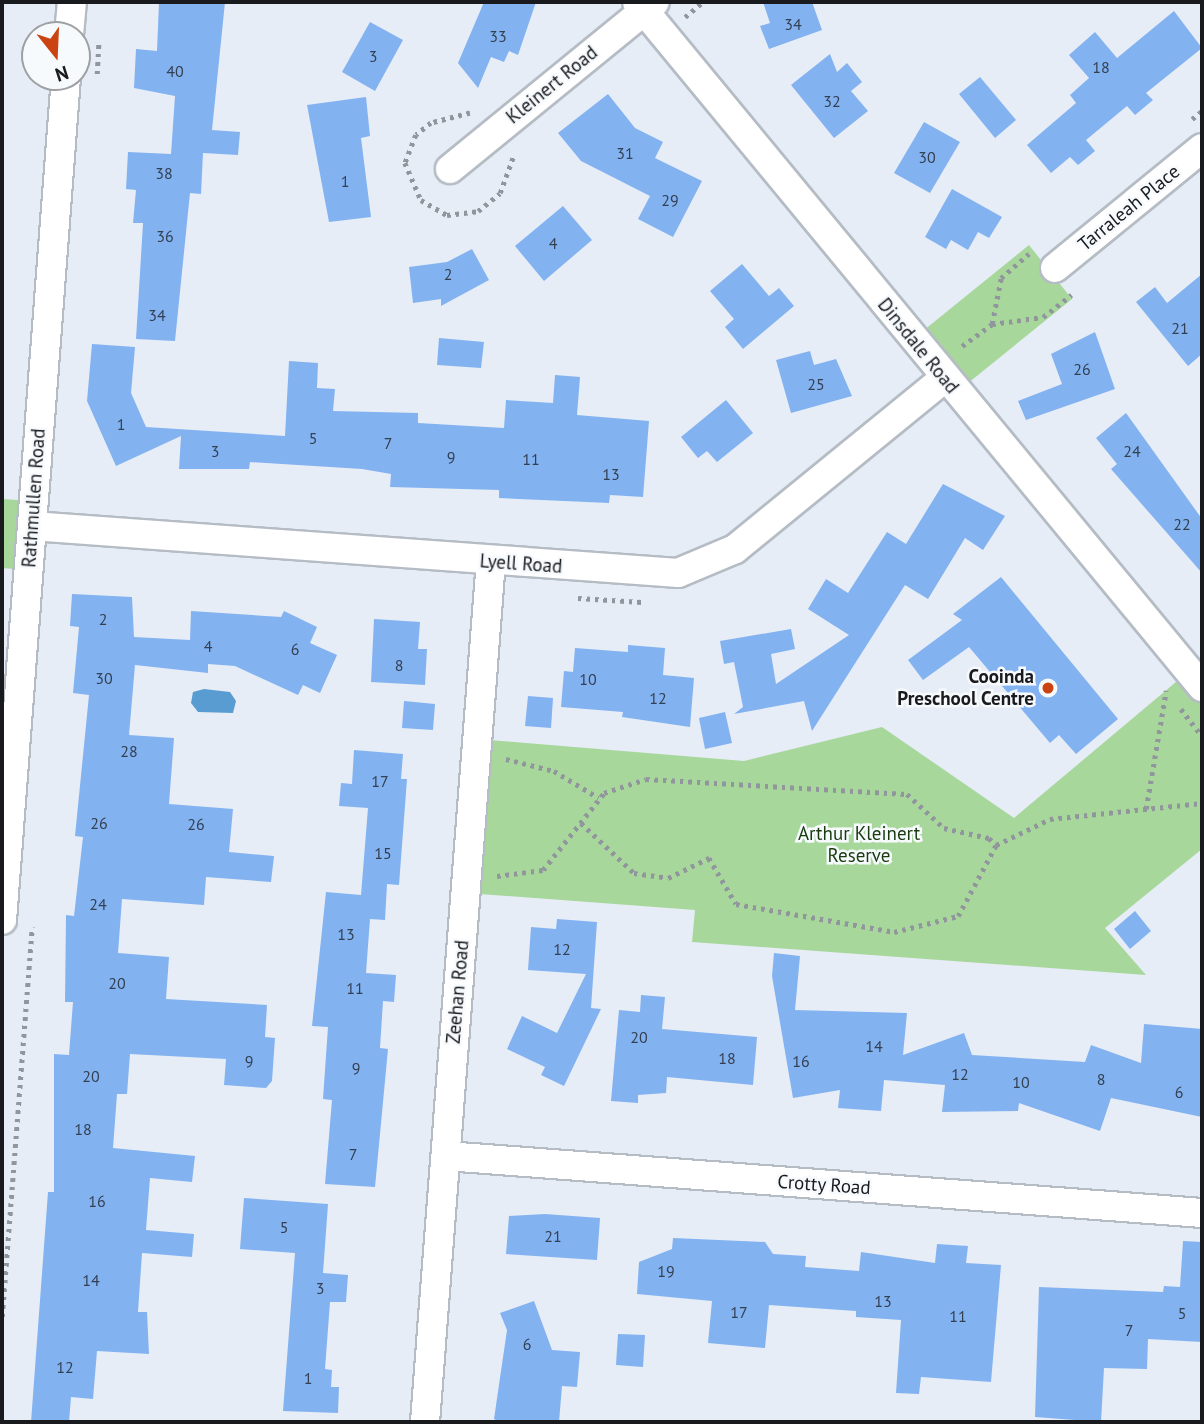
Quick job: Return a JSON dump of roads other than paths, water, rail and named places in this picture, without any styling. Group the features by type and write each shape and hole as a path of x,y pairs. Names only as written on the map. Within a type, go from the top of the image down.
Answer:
{"street":[{"path":"70,21 72,2"},
{"name":"Kleinert Road","path":"450,169 646,5"},
{"name":"Dinsdale Road","path":"646,5 945,378 1202,687"},
{"name":"Rathmullen Road","path":"2,919 65,91"},
{"name":"Tarraleah Place","path":"1055,268 1202,148"},
{"name":"Lyell Road","path":"32,526 656,574 699,568 734,550 945,378"},
{"name":"Zeehan Road","path":"425,1422 491,561"},
{"name":"Crotty Road","path":"446,1156 1202,1213"}],"water":[{"path":"204,689 230,692 236,701 233,713 198,712 191,703 193,692"}],"place":[{"name":"Cooinda Preschool Centre","path":"1048,688"}],"park label":[{"name":"Arthur Kleinert Reserve","path":"859,845"}]}
